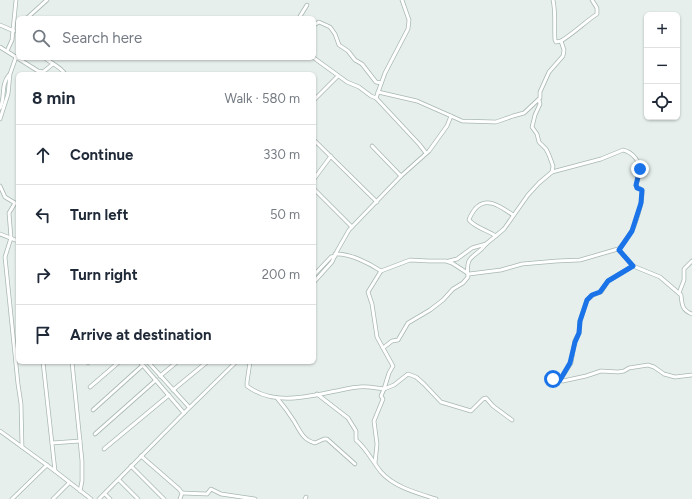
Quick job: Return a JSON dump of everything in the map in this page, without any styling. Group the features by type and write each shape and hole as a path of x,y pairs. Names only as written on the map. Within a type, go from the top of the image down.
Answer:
{"street":[{"path":"7,51 11,44 14,32 16,0"},
{"path":"30,16 47,0"},
{"path":"376,98 381,83 409,26 402,0"},
{"path":"553,0 555,9 554,18 556,42 561,41 576,32 587,21 598,14 597,8 592,0"},
{"path":"299,16 307,4"},
{"path":"316,23 319,22 330,27 336,34 339,45 348,51 354,59 362,64 376,82 381,83"},
{"path":"0,25 14,32 16,35"},
{"path":"552,172 553,166 549,155 546,149 539,142 537,134 532,127 540,103 540,92 549,72 562,56 564,50 561,41"},
{"path":"0,47 16,57 10,75 8,94 2,108"},
{"path":"20,60 38,72"},
{"path":"48,60 62,69 64,72"},
{"path":"316,60 347,82 359,87 376,98 426,153"},
{"path":"44,72 53,64"},
{"path":"0,119 3,99 2,87 6,78 10,75"},
{"path":"316,98 338,76"},
{"path":"378,92 417,101 462,121 496,122 524,113 539,100"},
{"path":"316,280 330,266 345,236 352,227 438,140 447,126 451,116"},
{"path":"316,142 377,202"},
{"path":"372,146 401,176"},
{"path":"383,348 392,341 398,340 408,323 430,310 452,289 463,283 467,278 468,274 466,269 471,257 504,229 528,195 552,172 601,159 623,150 633,155 640,169 636,186 642,190 643,195 632,231 619,250"},
{"path":"316,176 331,156"},
{"path":"0,186 5,197 14,203 9,213 11,238 5,257 21,404 22,447"},
{"path":"316,191 352,227"},
{"path":"496,236 475,226 469,220 476,208 491,203 498,205 513,216"},
{"path":"0,234 16,240"},
{"path":"375,463 377,444 374,421 382,403 383,399 381,396 393,366 377,337 372,304 368,292 381,270 410,260 449,261 457,259 472,248 486,244"},
{"path":"449,261 468,274 501,270 522,264 580,260 614,250 619,250"},
{"path":"619,250 633,266 660,277 679,294 682,306 685,310 692,314"},
{"path":"316,273 331,257 335,255 348,256 381,270"},
{"path":"679,294 684,280 684,268 692,261"},
{"path":"560,380 570,363 575,342 579,333 580,321 587,300 592,295 600,292 608,281 633,266"},
{"path":"43,364 55,471"},
{"path":"72,364 80,442 82,481 80,491"},
{"path":"90,386 117,364"},
{"path":"150,364 189,407"},
{"path":"160,376 174,364"},
{"path":"173,390 205,364"},
{"path":"99,499 189,407 234,364"},
{"path":"250,364 247,386 262,394 277,398 299,398 360,387 384,389 394,385 408,374 428,387 441,402 471,411 483,399 486,398 493,406 512,420"},
{"path":"93,410 143,365 184,413"},
{"path":"548,379 560,380 586,376 601,371 618,372 629,368 648,365 664,374 675,377 692,375"},
{"path":"95,434 156,380"},
{"path":"317,394 348,418 356,431 356,440 369,454 384,475 393,483 428,498 436,499"},
{"path":"104,449 169,395"},
{"path":"277,398 294,421 301,434 316,443 327,439 355,464"},
{"path":"0,431 91,499"},
{"path":"52,443 80,442"},
{"path":"141,456 182,493 207,494 211,489 226,494 255,499"},
{"path":"12,499 47,465"},
{"path":"131,466 162,498"},
{"path":"119,480 138,499"},
{"path":"53,499 69,483"},
{"path":"180,499 182,493"},
{"path":"105,494 110,499"},
{"path":"224,499 226,494"}],"route":[{"path":"553,379 560,380 570,363 575,342 579,333 580,321 589,297 598,294 608,281 633,266 619,250 630,234 641,203 643,195 642,190 636,187 640,169"}]}
